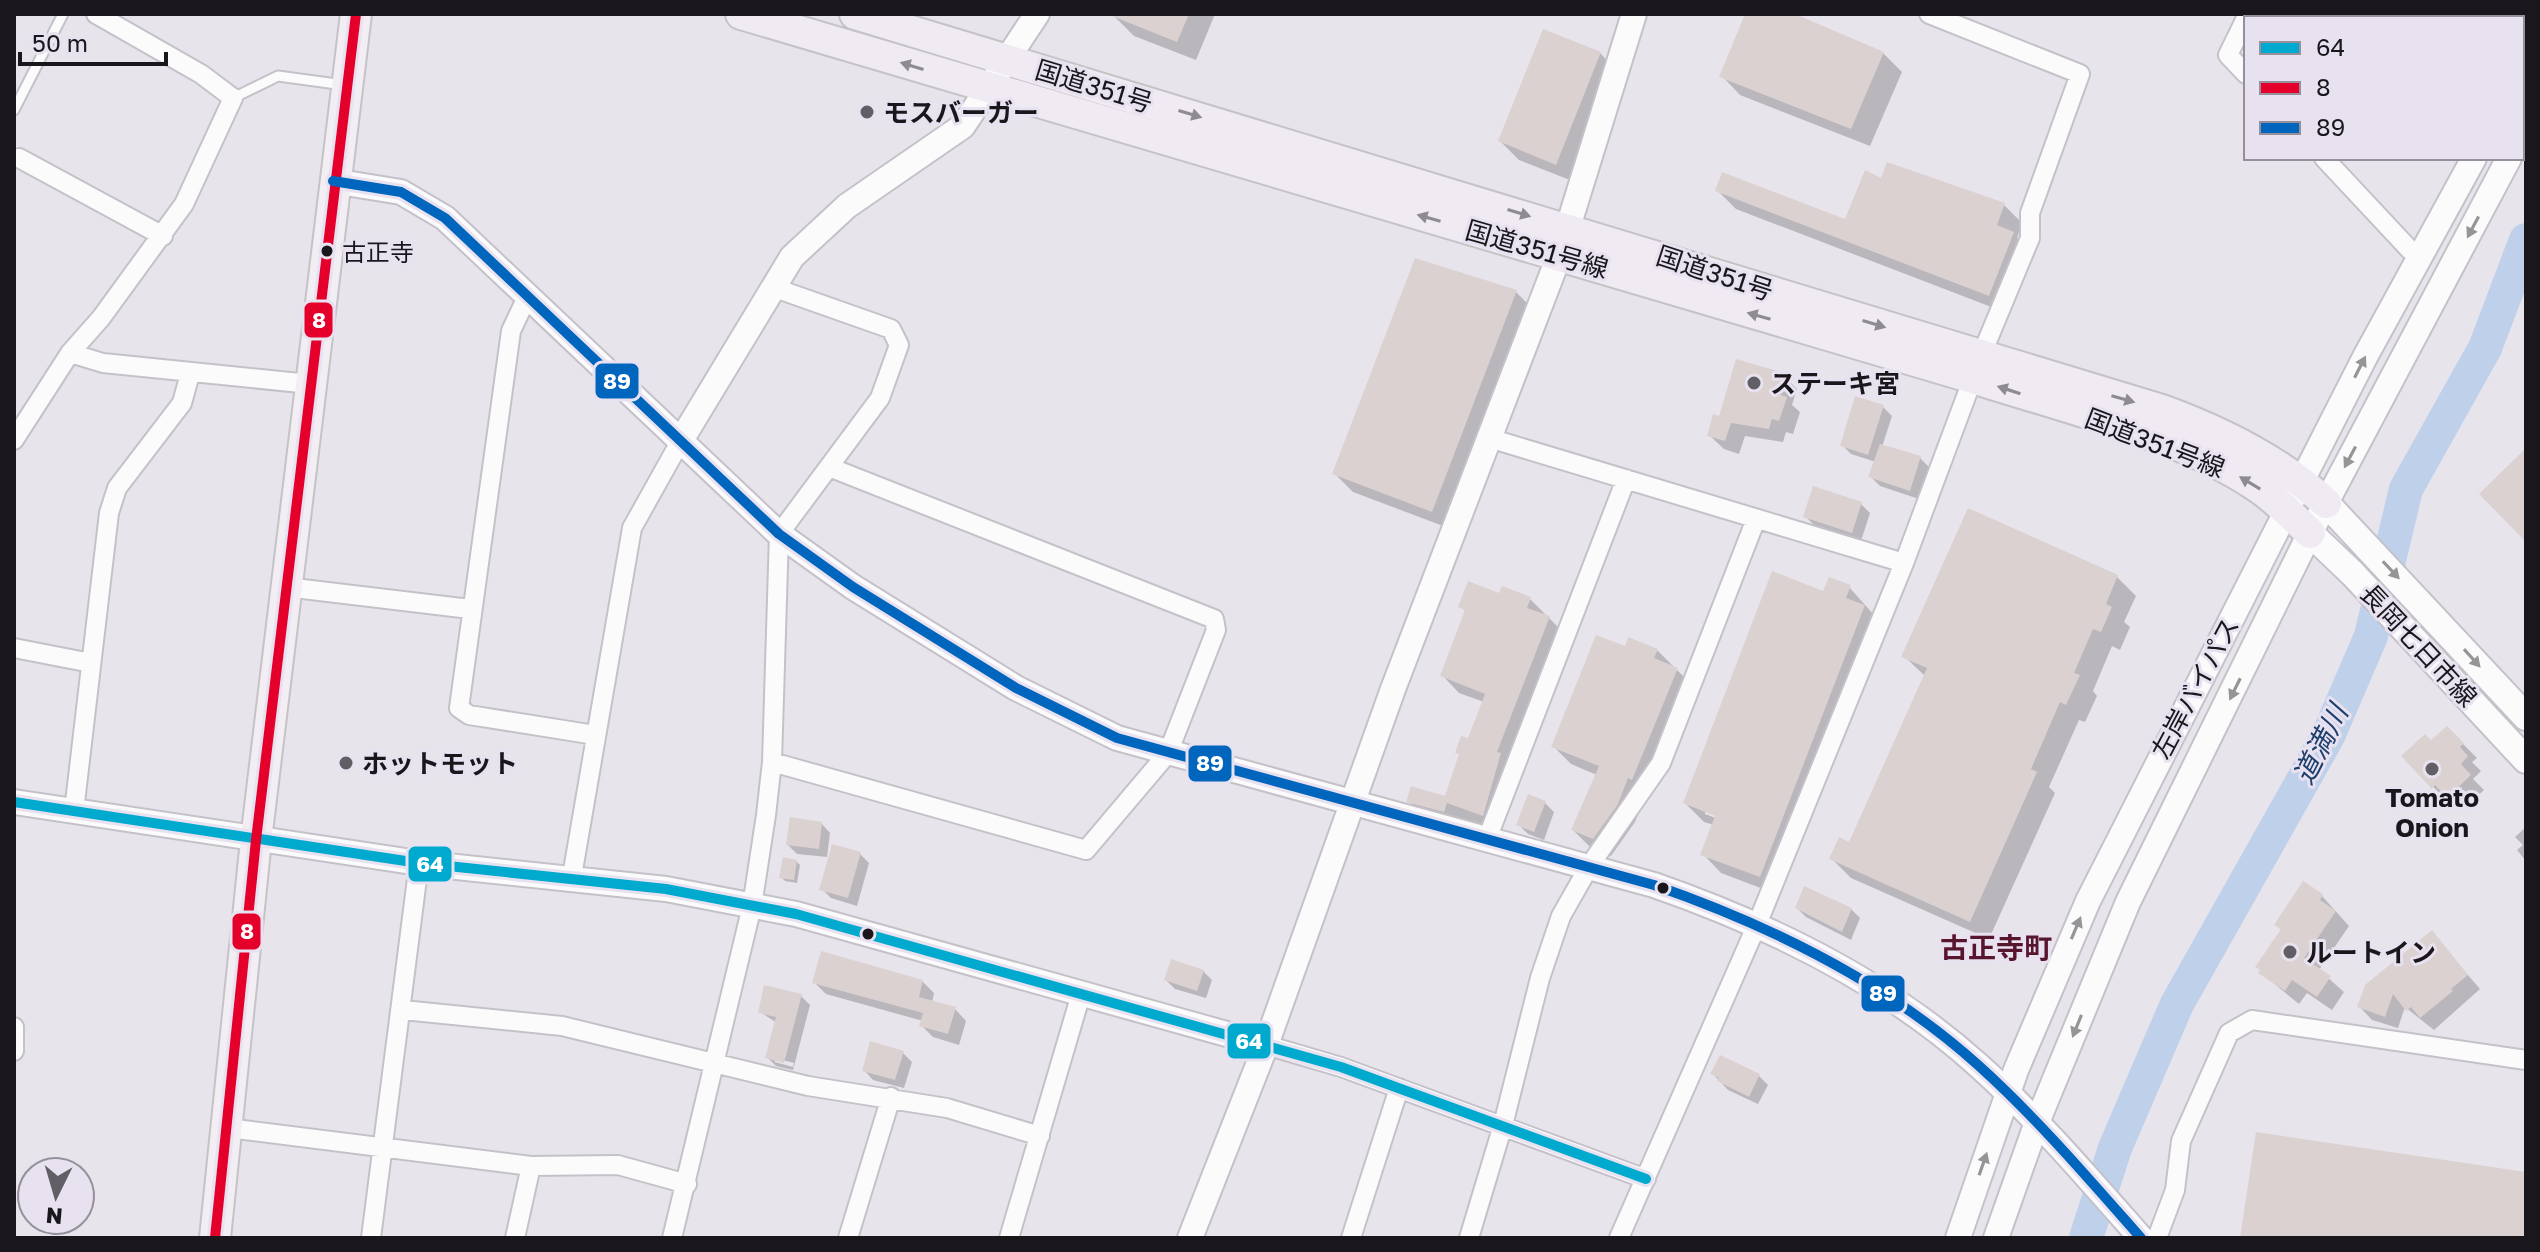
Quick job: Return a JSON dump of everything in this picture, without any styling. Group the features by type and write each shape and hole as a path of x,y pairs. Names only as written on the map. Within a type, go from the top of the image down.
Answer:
{"highway":[{"name":"国道351号線","path":"741,14 987,89 1563,242"},
{"name":"国道351号","path":"855,14 1008,60 1563,242 1977,367 2198,423 2301,480 2326,503"},
{"name":"国道351号線","path":"1977,367 2217,464 2260,488 2310,533"}],"main road":[{"path":"215,1238 256,840 333,181 356,14"},
{"name":"長岡七日市線","path":"2326,503 2526,717"},
{"name":"長岡七日市線","path":"2310,533 2353,574 2526,760"}],"street":[{"path":"14,440 70,353 163,236 184,204 233,98 201,74 96,14"},
{"path":"571,882 632,528 792,257 847,206 950,137 1008,60 1037,14"},
{"path":"1190,1238 1266,1045 1352,802 1563,242 1634,14"},
{"path":"1619,1238 1756,927 1904,563 1977,367 2030,238 2030,213 2080,74 1929,14"},
{"path":"2244,18 2228,55 2244,72"},
{"path":"16,157 163,236"},
{"path":"2326,160 2410,250"},
{"name":"左岸バイパス","path":"1958,1238 2007,1095 2101,872 2288,512 2301,480 2473,160"},
{"name":"左岸バイパス","path":"1996,1238 2036,1125 2128,902 2310,533 2508,160"},
{"path":"333,181 378,186 418,200 445,218 779,534 853,587 1016,688 1117,738 1590,865 1695,899 1756,927 1854,975 1900,1005 1977,1064 2141,1238"},
{"path":"672,1238 752,906 772,762 779,534 880,398 899,345 891,329 772,287"},
{"path":"527,297 511,331 470,609 459,708 469,715 595,735"},
{"path":"70,353 103,363 310,384"},
{"path":"74,811 109,513 117,488 182,403 190,374"},
{"path":"1489,438 1904,563"},
{"path":"772,762 1086,850 1168,753 1216,630 1214,619 829,467"},
{"path":"1487,839 1626,479"},
{"path":"1469,1238 1503,1125 1540,978 1561,916 1590,865 1643,793 1675,734 1756,519"},
{"path":"286,587 470,609"},
{"path":"14,648 91,663"},
{"path":"14,802 419,863 571,882 666,889 850,927 1266,1045 1399,1088 1646,1179"},
{"path":"371,1238 403,1010 419,863"},
{"path":"1009,1238 1081,994"},
{"path":"403,1010 562,1026 808,1086 947,1108 1040,1136"},
{"path":"2157,1238 2175,1190 2181,1141 2229,1033 2252,1020 2526,1060"},
{"path":"14,1027 14,1051"},
{"path":"1351,1238 1399,1088"},
{"path":"848,1238 891,1097"},
{"path":"228,1128 531,1166 618,1165 687,1184"},
{"path":"515,1238 531,1166"}],"lane":[{"path":"14,110 63,14"},
{"path":"233,98 278,76 345,85"}],"building":[{"path":"1107,14 1189,14 1177,42"},
{"path":"1745,14 1795,14 1884,52 1851,129 1719,77"},
{"path":"1543,29 1601,52 1556,165 1498,141"},
{"path":"1887,162 2005,203 1997,225 2014,232 1989,296 1715,191 1722,172 1845,219 1865,170 1881,178"},
{"path":"1415,258 1517,290 1432,512 1332,474"},
{"path":"1736,359 1784,373 1778,394 1787,397 1779,421 1772,419 1769,429 1731,423 1725,441 1707,436 1713,414 1719,416"},
{"path":"1855,396 1884,405 1868,455 1840,446"},
{"path":"1880,444 1921,456 1910,491 1868,477"},
{"path":"2526,448 2526,542 2479,494"},
{"path":"1813,486 1862,502 1852,533 1803,517"},
{"path":"1968,508 2118,575 2106,604 2112,607 2101,632 2093,629 2074,673 2080,675 2066,705 2060,702 2031,769 2037,772 1970,922 1829,859 1839,837 1849,842 1927,668 1901,657"},
{"path":"1772,571 1823,591 1829,577 1851,585 1846,598 1865,605 1760,877 1700,855 1715,816 1683,803"},
{"path":"1468,581 1499,593 1502,586 1531,597 1527,608 1550,616 1497,752 1501,753 1483,816 1447,803 1444,812 1406,802 1411,786 1445,796 1459,754 1455,753 1461,736 1468,738 1485,694 1440,676 1465,610 1458,607"},
{"path":"1596,635 1625,646 1628,637 1658,649 1654,658 1678,668 1632,780 1628,778 1618,804 1593,839 1571,830 1599,766 1551,747"},
{"path":"2447,726 2464,743 2460,747 2468,756 2461,764 2471,775 2447,798 2435,785 2432,789 2401,756 2425,734 2431,740"},
{"path":"1528,794 1546,801 1534,832 1516,825"},
{"path":"790,817 822,822 819,849 786,845"},
{"path":"832,844 861,852 848,898 819,890"},
{"path":"783,857 797,860 794,880 779,878"},
{"path":"2303,881 2323,894 2320,900 2336,911 2304,958 2331,976 2317,997 2292,980 2285,991 2258,973 2260,970 2255,967 2281,929 2274,925"},
{"path":"1804,886 1852,908 1842,932 1795,908"},
{"path":"2432,930 2468,975 2451,989 2453,991 2420,1018 2411,1007 2406,1011 2393,994 2385,1017 2357,1007 2365,985"},
{"path":"821,951 923,980 919,997 956,1007 948,1034 919,1026 923,1013 812,983"},
{"path":"1171,959 1204,970 1197,991 1164,980"},
{"path":"764,985 802,994 784,1063 765,1058 776,1017 758,1013"},
{"path":"870,1041 904,1051 895,1080 862,1071"},
{"path":"1720,1055 1760,1074 1749,1097 1717,1081 1719,1078 1710,1074"},
{"path":"2256,1132 2526,1172 2526,1238 2240,1238"}],"waterway":[{"name":"道満川","path":"2086,1238 2115,1148 2177,1004 2328,736 2371,636 2406,489 2485,348 2526,240"}],"transit line":[{"name":"8","path":"215,1238 256,840 356,14"},
{"name":"89","path":"333,181 401,192 445,218 779,534 853,587 1016,688 1117,738 1654,885 1783,938 1905,1007 1978,1065 2062,1149 2141,1238"},
{"name":"64","path":"14,802 419,863 666,889 796,914 1341,1067 1646,1179"}],"place":[{"name":"モスバーガー","path":"867,112"},
{"name":"古正寺","path":"327,251"},
{"name":"ステーキ宮","path":"1754,383"},
{"name":"ホットモット","path":"346,763"},
{"name":"Tomato Onion","path":"2432,769"},
{"name":"ルートイン","path":"2290,952"}],"district":[{"name":"古正寺町","path":"1996,947"}]}
